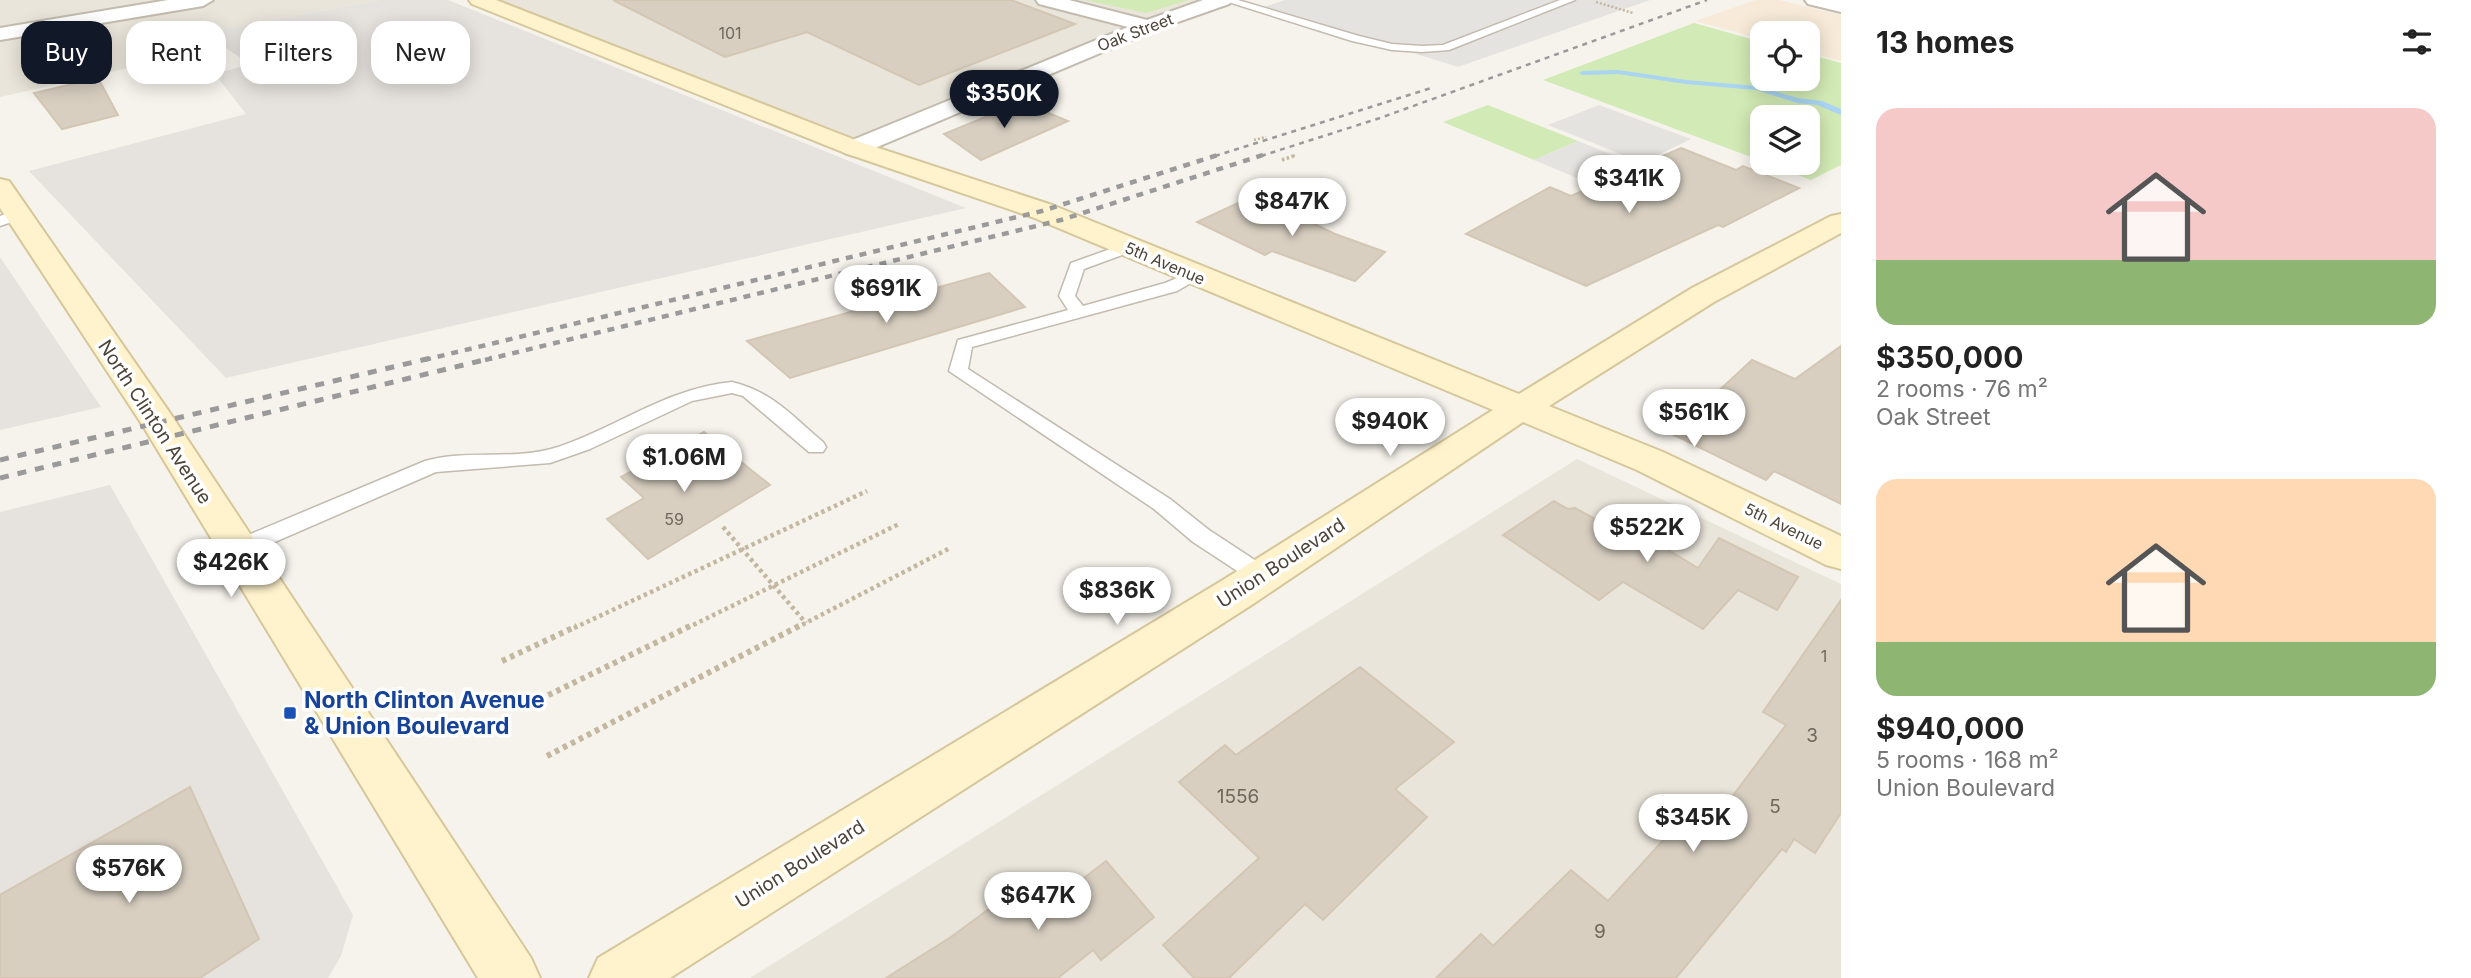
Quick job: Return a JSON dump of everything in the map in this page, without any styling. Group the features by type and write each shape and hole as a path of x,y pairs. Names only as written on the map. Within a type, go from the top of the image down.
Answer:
{"main road":[{"name":"5th Avenue","path":"479,0 854,148 1042,211 1650,461 1841,554"},
{"name":"North Clinton Avenue","path":"6,208 159,424 511,978"},
{"name":"Union Boulevard","path":"618,978 1262,576 1519,409 1703,295 1841,222"}],"street":[{"path":"0,34 204,0"},
{"path":"1046,0 1149,26"},
{"name":"Oak Street","path":"854,148 1149,26 1225,0"},
{"path":"1815,0 1841,6"}],"lane":[{"path":"1225,0 1356,39 1392,47 1422,49 1445,48 1570,0"},
{"path":"1079,313 1067,296 1077,266 1127,248"},
{"path":"1195,276 1171,287 964,344 958,371 1162,503 1201,536 1262,576"},
{"path":"237,550 432,466 460,460 537,458 564,453 676,400 703,391 731,387 749,391 816,447"}],"path":[{"path":"1592,1 1633,13"},
{"path":"1254,140 1266,137"},
{"path":"1282,160 1296,155"},
{"path":"502,662 867,491"},
{"path":"524,707 899,524"},
{"path":"723,527 806,622"},
{"path":"547,756 950,548"}],"shaded area":[{"path":"0,0 379,0 268,21 240,21 240,26 226,29 226,21 126,21 126,68 112,72 112,21 21,21 21,84 57,84 0,97"},
{"path":"379,0 448,0 966,208 226,378 29,171 246,114 223,84 226,84 226,71 240,67 240,84 357,84 357,21 267,21"},
{"path":"479,0 1241,0 1165,25 854,148"},
{"path":"1285,0 1650,0 1458,67 1264,7"},
{"path":"1756,0 1779,0 1841,15 1841,61 1820,55 1820,21 1750,21 1750,36 1695,21"},
{"path":"240,26 240,57 226,48 226,29"},
{"path":"1599,105 1691,139 1654,157 1759,197 1746,204 1548,125"},
{"path":"1578,141 1697,189 1653,210 1534,160"},
{"path":"0,257 101,407 0,430"},
{"path":"1577,459 1841,584 1841,978 750,978"},
{"path":"110,485 353,915 341,956 328,978 0,978 0,512"}],"green space":[{"path":"1085,0 1189,0 1146,13"},
{"path":"1694,23 1750,39 1750,91 1820,91 1820,57 1841,63 1841,165 1811,180 1798,175 1820,175 1820,105 1750,105 1750,157 1543,80"},
{"path":"1488,105 1578,141 1534,160 1443,122"}],"building":[{"path":"613,0 1011,0 1075,24 919,85 807,32 725,57"},
{"path":"72,84 101,84 118,115 62,129 34,93"},
{"path":"1022,102 1068,121 981,160 944,134"},
{"path":"1681,148 1736,170 1743,166 1750,169 1750,175 1766,175 1799,188 1723,227 1718,225 1586,286 1466,234 1550,187 1571,196"},
{"path":"1255,195 1335,234 1385,252 1355,281 1272,251 1265,255 1197,222"},
{"path":"989,273 1025,307 790,378 747,341"},
{"path":"1841,346 1841,504 1774,471 1766,480 1672,434 1752,360 1795,379"},
{"path":"704,432 770,485 648,559 607,519 644,498 621,477"},
{"path":"1554,501 1595,519 1617,519 1698,568 1719,538 1798,577 1777,610 1738,590 1703,629 1623,582 1599,600 1503,535"},
{"path":"1841,600 1841,813 1815,853 1794,839 1786,852 1782,849 1676,978 1436,978 1481,934 1493,946 1571,870 1608,901 1686,815 1707,830 1786,725 1763,712"},
{"path":"1360,667 1454,742 1395,789 1427,817 1323,920 1305,904 1229,978 1194,978 1163,945 1259,858 1179,782 1225,745 1236,755"},
{"path":"190,787 259,939 200,978 0,978 0,895"},
{"path":"1106,861 1154,917 1101,960 1093,950 1058,978 886,978 951,937 1035,875 1055,900"}],"waterway":[{"path":"1583,73 1618,72 1686,82 1757,88 1797,100 1819,103 1841,112"}],"railway":[{"path":"1261,156 1380,118 1707,0"},
{"path":"1215,156 1431,88"},
{"path":"424,360 1042,211 1221,154"},
{"path":"485,360 1061,220 1266,154"},
{"path":"0,460 431,358"},
{"path":"0,478 492,358"}],"place":[{"name":"North Clinton Avenue & Union Boulevard","path":"290,713"}]}
